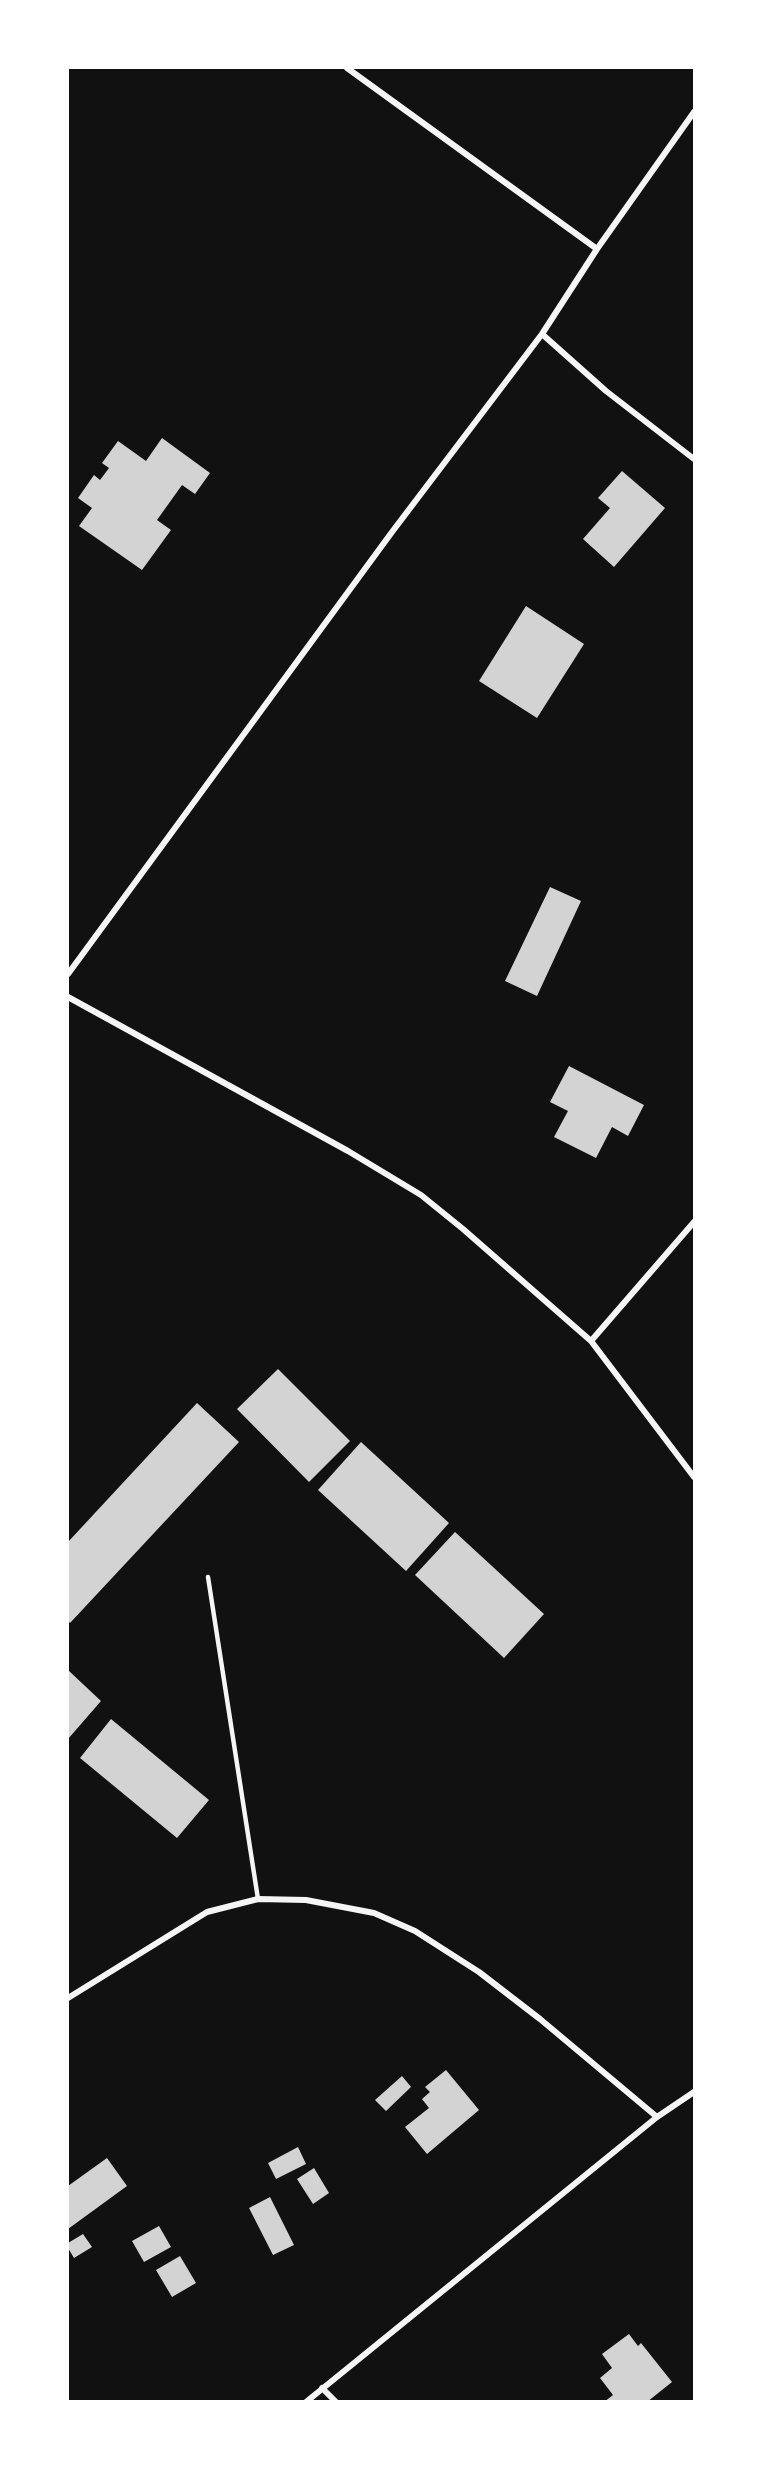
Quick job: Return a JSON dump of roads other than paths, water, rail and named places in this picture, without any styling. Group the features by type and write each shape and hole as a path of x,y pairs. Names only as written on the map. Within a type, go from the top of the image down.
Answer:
{"street":[{"path":"347,68 597,249"},
{"path":"68,974 378,551 542,334 597,249 694,112"},
{"path":"542,334 606,391 694,459"},
{"path":"68,997 348,1151 421,1195 591,1341 694,1477"},
{"path":"591,1341 694,1221"},
{"path":"68,1998 207,1912 258,1899 306,1900 374,1913 415,1932 488,1978 657,2117"},
{"path":"306,2402 657,2117 694,2092"},
{"path":"322,2388 336,2402"}],"lane":[{"path":"208,1577 258,1899"}]}
